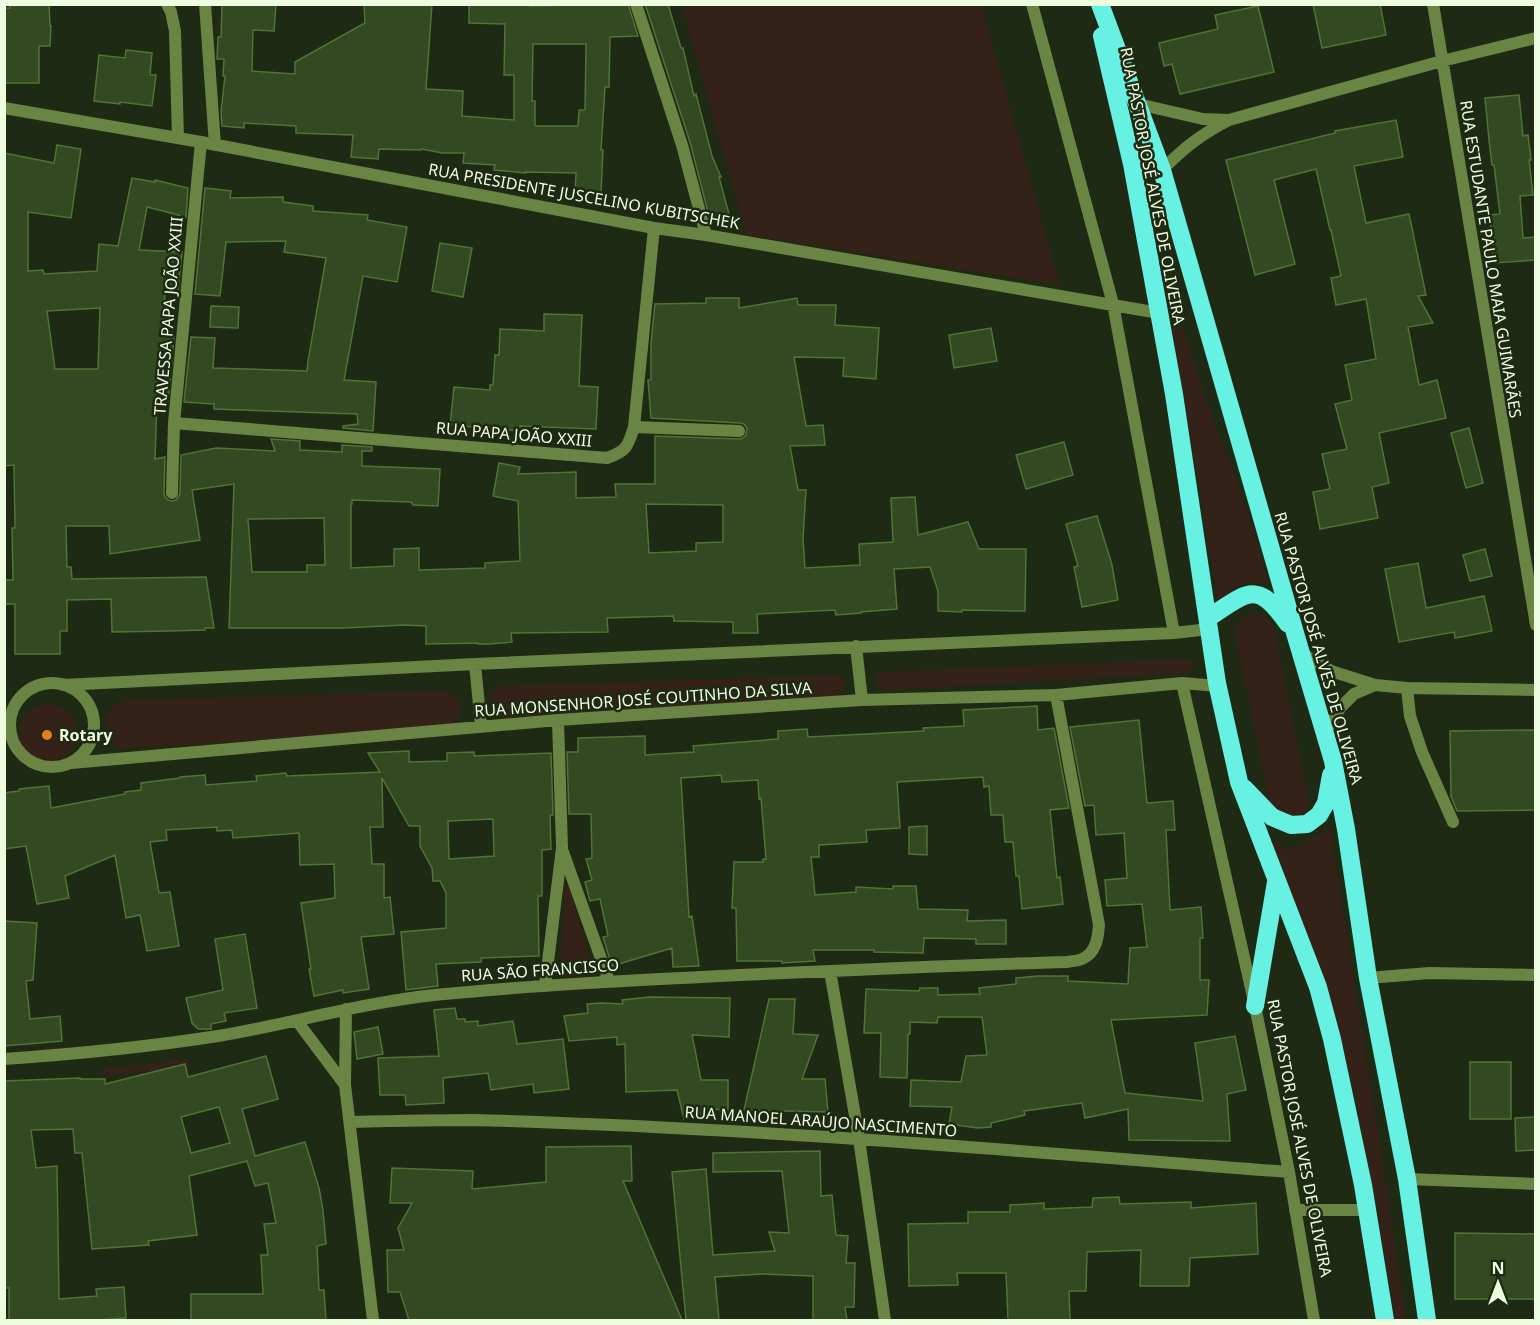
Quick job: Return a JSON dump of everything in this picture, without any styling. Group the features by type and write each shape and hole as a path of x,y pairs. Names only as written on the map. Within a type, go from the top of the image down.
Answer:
{"highway":[{"name":"RUA PASTOR JOSÉ ALVES DE OLIVEIRA","path":"1099,4 1162,170 1333,761 1346,829 1368,978 1407,1179 1427,1320"},
{"name":"RUA PASTOR JOSÉ ALVES DE OLIVEIRA","path":"1099,4 1100,27 1138,199 1174,394 1218,686 1239,782 1318,987 1332,1039 1361,1174 1385,1320"},
{"path":"1209,624 1241,597 1248,594 1260,595 1271,602 1295,633"},
{"path":"1239,782 1272,817 1291,825 1307,824 1319,815 1326,803 1333,761"},
{"path":"1255,1006 1276,880"}],"street":[{"path":"167,4 175,31 178,138"},
{"path":"206,4 215,145"},
{"path":"636,4 682,145 706,235"},
{"path":"1032,4 1113,304 1174,633"},
{"name":"RUA ESTUDANTE PAULO MAIA GUIMARÃES","path":"1433,4 1536,625"},
{"path":"1162,170 1190,143 1205,132 1229,120 1442,61 1536,38"},
{"path":"1138,104 1203,119 1229,120"},
{"name":"RUA PRESIDENTE JUSCELINO KUBITSCHEK","path":"4,108 201,142 654,228 1159,313"},
{"name":"TRAVESSA PAPA JOÃO XXIII","path":"172,493 174,423 201,142"},
{"name":"RUA PAPA JOÃO XXIII","path":"174,423 607,458 618,454 628,447 634,427 654,228"},
{"path":"634,427 739,431"},
{"path":"63,685 75,690 84,698 90,708 93,732 83,754 71,763 57,767 43,766 29,761 18,751 7,724 18,700 38,686 51,683 63,685 856,646 1174,633 1209,624"},
{"path":"856,646 862,700"},
{"path":"1301,653 1331,671 1375,685 1407,688 1536,690"},
{"path":"475,664 481,726"},
{"name":"RUA MONSENHOR JOSÉ COUTINHO DA SILVA","path":"71,763 558,720 862,700 1056,695 1182,683 1218,686"},
{"name":"RUA PASTOR JOSÉ ALVES DE OLIVEIRA","path":"1182,683 1255,1006 1289,1172 1314,1320"},
{"path":"1324,734 1340,708 1354,694 1375,685"},
{"path":"1407,688 1410,716 1422,753 1453,822"},
{"name":"RUA SÃO FRANCISCO","path":"4,1059 143,1047 432,995 609,981 1067,962 1083,959 1095,948 1099,924 1056,695"},
{"path":"545,986 562,848 558,720"},
{"path":"562,848 609,981"},
{"path":"830,971 859,1139 885,1320"},
{"path":"1368,978 1429,973 1536,975"},
{"path":"346,1009 345,1085 373,1320"},
{"path":"297,1021 345,1085"},
{"name":"RUA MANOEL ARAÚJO NASCIMENTO","path":"350,1122 471,1120 618,1126 859,1139 1289,1172"},
{"path":"1407,1179 1536,1184"},
{"path":"1295,1210 1367,1210"}],"shaded area":[{"path":"682,5 981,5 1060,285 746,235"},
{"path":"1182,326 1248,512 1269,583 1246,583 1218,601 1172,329"},
{"path":"1253,614 1266,618 1274,629 1308,797 1306,811 1295,820 1271,809 1236,640 1239,623 1248,615"},
{"path":"1189,659 1194,663 1194,668 1190,673 888,690 877,687 875,673 881,672"},
{"path":"835,675 843,679 844,689 839,696 513,721 499,717 491,706 493,693 498,686"},
{"path":"444,691 456,697 461,706 458,717 450,727 119,749 108,734 106,722 110,711 116,705 128,700"},
{"path":"48,704 59,706 72,717 77,733 75,744 64,757 48,762 37,760 24,749 19,733 21,722 32,709"},
{"path":"1330,828 1406,1320 1395,1320 1353,1085 1321,973 1267,839 1284,847 1299,846"},
{"path":"566,884 570,886 592,964 588,971 579,978 563,975 560,966"},
{"path":"187,1059 191,1062 191,1067 103,1076 100,1073 102,1069"}],"building":[{"path":"10,4 49,4 50,46 39,46 39,83 4,83 4,8 10,8"},
{"path":"222,4 276,4 274,31 253,30 252,71 295,74 295,62 365,23 364,4 432,4 426,89 463,91 462,116 514,120 514,75 504,75 505,24 469,23 469,4 530,4 530,6 628,4 638,36 610,37 609,87 605,87 601,150 603,150 601,193 575,192 576,173 525,173 494,170 495,165 463,163 464,153 442,153 422,149 379,149 378,159 351,157 353,135 296,133 296,126 244,123 244,128 222,126 224,59 217,59 218,37 221,37","holes":["533,44 586,44 585,110 579,110 578,126 535,126 535,101 532,101"]},
{"path":"645,4 668,4 681,48 683,48 694,96 696,94 712,156 721,177 719,177 729,214 710,220 690,142"},
{"path":"1313,4 1380,4 1386,35 1322,48"},
{"path":"1258,6 1274,72 1180,94 1172,64 1164,66 1159,43 1218,29 1215,15"},
{"path":"126,50 152,53 150,75 156,75 152,106 94,101 99,55 125,58"},
{"path":"1519,95 1523,136 1528,135 1533,195 1520,196 1523,238 1536,237 1536,260 1493,263 1490,215 1500,214 1485,98"},
{"path":"1396,120 1403,157 1354,166 1366,223 1409,214 1426,295 1418,296 1433,323 1408,327 1419,385 1437,380 1446,418 1379,433 1389,483 1372,487 1378,518 1320,529 1313,492 1330,489 1322,454 1347,449 1335,404 1352,400 1345,365 1376,359 1366,299 1336,305 1331,278 1341,276 1316,169 1274,180 1295,264 1255,275 1226,160 1335,133 1335,131"},
{"path":"57,145 81,149 71,218 28,212 28,271 43,270 44,274 97,271 99,244 118,246 132,178 155,182 155,180 188,188 186,217 147,207 139,250 182,252 178,292 165,290 163,335 174,336 168,401 157,401 155,459 165,457 164,493 168,500 176,500 180,494 181,455 216,448 275,451 271,439 300,441 300,450 342,452 342,445 372,447 372,451 362,451 362,466 440,469 438,506 413,505 411,502 352,500 351,568 394,566 394,549 419,548 419,570 485,568 485,563 520,561 518,501 493,496 499,463 520,467 518,474 576,472 576,498 616,497 615,484 655,484 655,436 739,439 746,435 747,428 740,423 651,418 648,380 651,380 651,343 655,304 706,303 706,298 739,298 739,308 797,298 798,305 836,305 835,325 879,328 876,379 843,376 844,358 794,357 806,426 823,425 825,445 790,446 798,490 806,490 803,539 805,568 860,565 859,544 893,542 891,498 915,497 918,535 968,522 979,549 1026,549 1025,611 938,611 938,591 930,567 894,569 897,609 836,615 835,610 757,614 758,633 733,633 733,622 674,621 673,616 607,618 608,632 511,633 512,642 490,644 426,644 426,626 229,628 234,484 192,490 200,540 110,554 109,526 66,526 67,567 71,567 72,579 206,577 214,628 112,632 111,599 67,600 67,631 60,631 60,654 15,654 15,604 4,604 4,580 13,580 12,528 15,528 14,465 4,466 4,153 54,163","holes":["100,308 98,369 55,369 47,311","646,504 723,505 723,542 696,543 696,551 649,553","324,518 325,565 307,565 307,572 252,572 248,519"]},
{"path":"205,188 231,191 230,198 283,197 283,202 313,206 313,211 368,215 367,220 407,227 397,282 363,276 344,380 376,382 373,431 343,428 343,426 358,424 357,414 214,409 214,404 184,402 191,337 215,338 213,368 307,371 326,258 284,252 286,241 226,242 220,296 195,294"},
{"path":"440,243 472,248 463,297 432,291"},
{"path":"211,306 239,307 238,328 210,327"},
{"path":"544,314 582,315 579,386 598,387 596,429 520,426 520,431 450,425 454,387 490,390 490,385 493,385 495,355 499,355 500,329 544,331"},
{"path":"991,328 997,361 954,368 949,335"},
{"path":"1469,428 1483,483 1466,488 1451,433"},
{"path":"1064,442 1073,475 1026,489 1016,455"},
{"path":"1097,516 1112,565 1118,600 1082,607 1074,567 1078,566 1066,524"},
{"path":"1485,549 1492,576 1470,581 1463,555"},
{"path":"1418,563 1426,608 1484,596 1492,631 1455,638 1454,632 1399,642 1385,569"},
{"path":"1037,706 1038,730 1054,728 1069,808 1050,810 1057,878 1060,877 1063,904 1022,909 1013,842 1005,842 1003,815 991,815 989,786 984,787 983,777 897,782 900,828 866,830 867,842 819,845 819,857 811,857 815,895 856,892 856,887 893,889 893,886 916,886 918,909 968,910 967,921 1006,920 1006,944 976,944 976,939 924,938 923,953 813,950 815,961 782,963 782,961 737,961 736,908 732,908 734,862 763,862 763,859 766,859 761,798 759,799 758,780 722,782 721,775 681,778 689,917 692,916 699,966 673,967 672,948 612,966 603,937 608,936 600,899 590,901 585,882 592,880 586,859 592,858 591,814 569,814 567,752 578,752 578,738 645,736 645,755 694,752 693,746 778,739 778,731 807,729 808,737 924,731 923,728 964,726 963,710"},
{"path":"1139,720 1147,803 1173,801 1175,830 1166,830 1170,910 1201,907 1203,938 1200,938 1200,980 1209,980 1207,1015 1111,1020 1125,1093 1203,1101 1195,1043 1235,1036 1246,1090 1227,1094 1230,1141 1129,1140 1128,1109 1085,1118 1082,1103 1024,1111 1025,1115 991,1123 991,1127 978,1128 949,1124 952,1107 910,1106 911,1080 961,1082 966,1056 987,1055 982,1017 938,1017 937,1023 910,1022 907,1078 880,1077 881,1033 864,1033 866,989 919,991 920,988 938,988 938,995 980,994 979,988 1016,984 1016,978 1038,976 1068,976 1068,981 1128,984 1130,948 1147,947 1142,904 1107,906 1105,880 1127,878 1124,833 1096,835 1094,805 1085,806 1070,727"},
{"path":"1536,730 1536,810 1457,811 1451,796 1450,731"},
{"path":"409,751 409,762 447,761 447,753 474,752 474,756 551,753 553,815 550,815 551,849 542,850 542,896 538,896 539,956 481,958 481,962 436,964 438,986 406,990 401,932 446,928 446,893 440,881 433,881 432,868 420,846 420,826 409,826 382,778 383,827 370,827 372,864 384,864 384,898 390,897 394,934 361,937 369,989 343,993 343,990 314,996 301,903 335,898 334,864 300,865 299,833 233,838 232,830 217,831 217,827 166,830 167,840 150,842 159,893 170,892 179,946 147,951 140,915 126,918 115,855 65,876 69,898 37,904 26,846 4,849 4,793 19,791 19,789 49,786 51,808 125,794 125,792 141,790 141,783 180,777 205,775 206,785 257,781 256,776 286,773 287,776 380,772 368,753","holes":["493,819 494,856 449,859 448,821"]},
{"path":"927,826 927,855 909,854 909,827"},
{"path":"4,921 37,923 33,980 26,981 30,1019 60,1016 62,1041 4,1046"},
{"path":"245,934 257,1008 224,1013 226,1021 211,1024 211,1029 198,1029 192,1023 186,998 223,990 215,939"},
{"path":"650,997 730,998 729,1037 692,1035 701,1080 728,1080 728,1110 707,1109 708,1114 684,1119 677,1090 626,1092 625,1044 617,1045 617,1037 569,1041 564,1016 588,1013 587,1004 623,1004 622,1000"},
{"path":"769,999 795,999 793,1034 818,1035 802,1079 825,1079 828,1112 744,1110"},
{"path":"455,1008 457,1019 465,1019 465,1022 478,1021 478,1026 513,1021 517,1044 563,1039 569,1089 534,1093 533,1084 491,1090 488,1073 443,1078 444,1103 406,1105 405,1095 380,1095 378,1058 439,1056 434,1010"},
{"path":"378,1027 383,1054 357,1059 354,1032"},
{"path":"266,1056 278,1099 242,1109 255,1156 305,1142 323,1210 326,1244 317,1246 319,1290 324,1290 326,1320 191,1320 191,1294 263,1294 261,1255 268,1255 264,1224 276,1223 268,1183 255,1186 247,1161 189,1176 197,1235 148,1241 149,1245 92,1249 82,1153 75,1153 73,1129 31,1130 36,1168 57,1166 59,1299 97,1296 96,1289 124,1287 126,1318 9,1320 9,1288 5,1288 4,1081 80,1078 105,1079 105,1084 185,1064 188,1077","holes":["219,1107 230,1143 191,1153 181,1117"]},
{"path":"1470,1062 1511,1062 1511,1119 1470,1119"},
{"path":"1536,1117 1536,1150 1516,1151 1515,1118"},
{"path":"631,1146 632,1181 623,1181 682,1320 409,1320 400,1292 388,1292 387,1250 404,1250 398,1228 412,1203 390,1203 392,1168 473,1171 472,1189 546,1182 546,1147"},
{"path":"820,1151 821,1196 832,1195 836,1235 848,1236 846,1263 855,1263 854,1307 845,1307 847,1320 813,1320 813,1276 761,1274 715,1277 719,1320 686,1320 672,1172 706,1169 713,1255 775,1251 769,1232 789,1233 782,1171 713,1172 713,1153"},
{"path":"1119,1197 1120,1204 1191,1202 1191,1208 1256,1203 1258,1254 1190,1258 1189,1286 1140,1286 1141,1250 1087,1252 1086,1291 1069,1291 1070,1320 1008,1320 1006,1273 957,1273 958,1285 909,1286 908,1224 968,1223 968,1212 1010,1212 1010,1205 1044,1203 1044,1209 1092,1207 1093,1198"},
{"path":"1455,1233 1536,1234 1536,1299 1455,1299"}],"place":[{"name":"Rotary","path":"47,735"}]}
